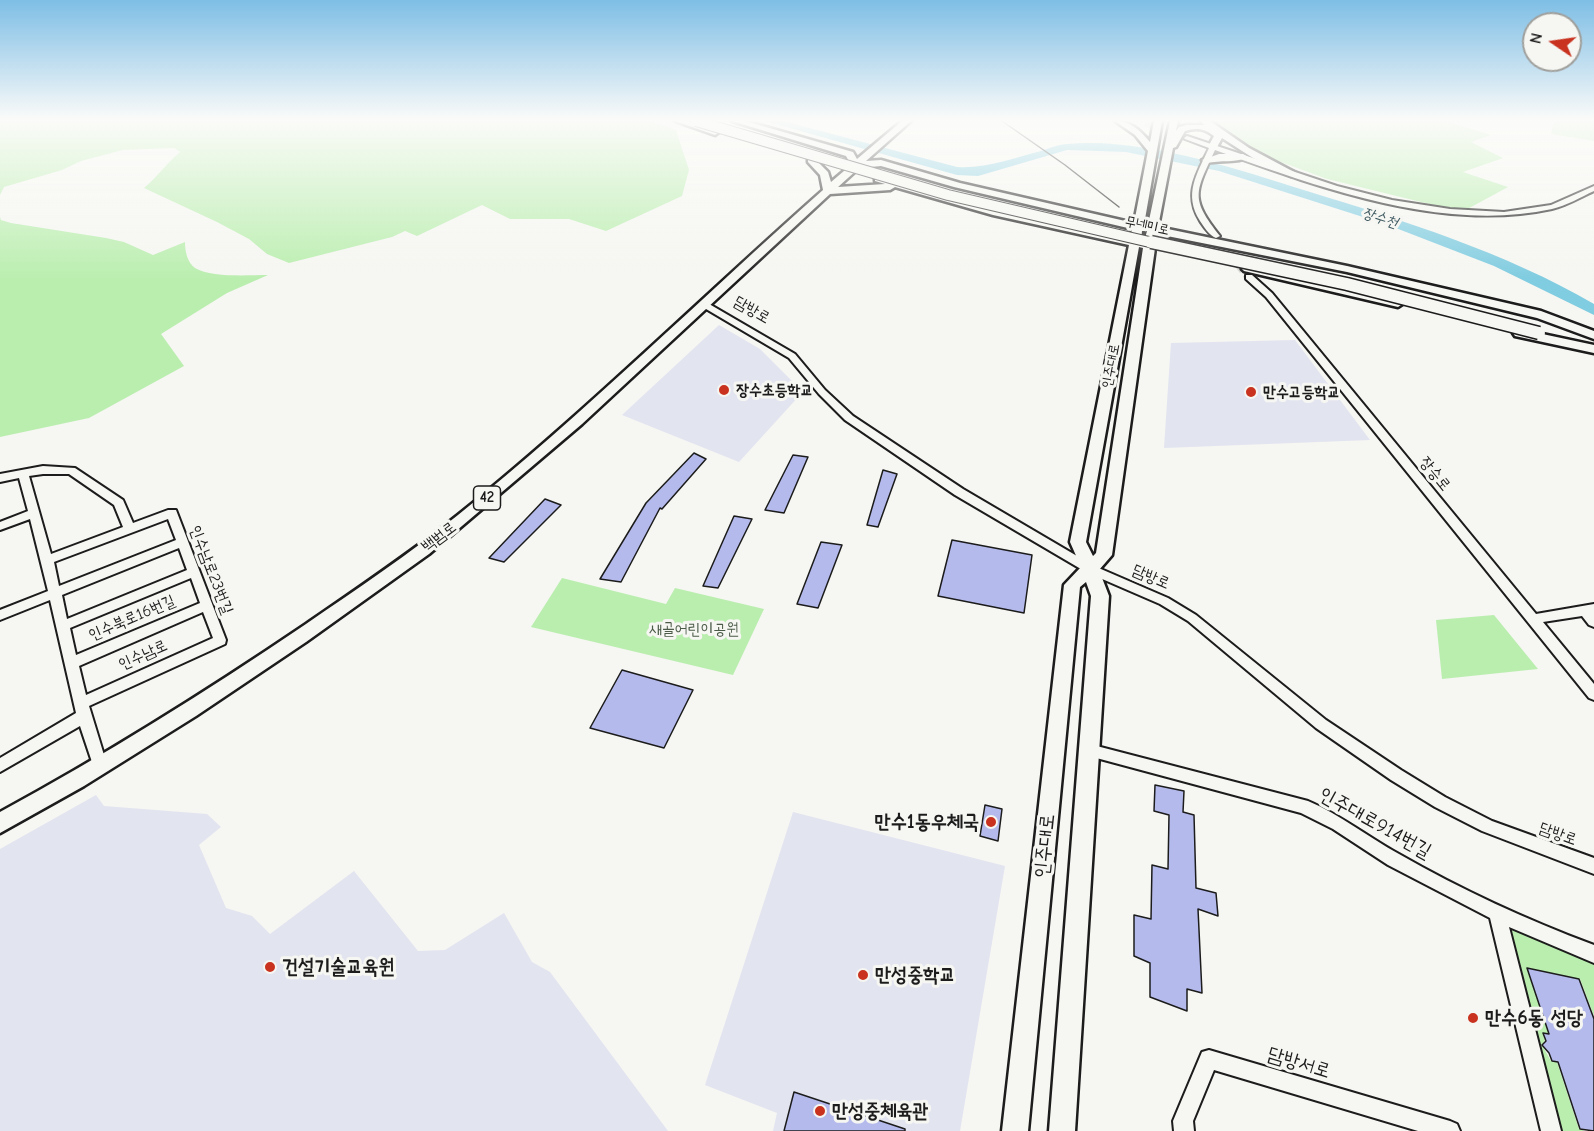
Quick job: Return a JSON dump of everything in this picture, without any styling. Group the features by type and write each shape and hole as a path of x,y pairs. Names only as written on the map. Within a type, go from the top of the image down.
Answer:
{"main road":[{"path":"825,174 828,191 862,187 907,188"},
{"name":"백범로","path":"0,823 224,690 353,601 454,525 559,435 846,174"},
{"path":"866,174 867,176 993,212 1347,269 1541,315 1594,335"},
{"name":"무네미로","path":"876,174 1030,216 1347,284 1538,328 1594,335"},
{"name":"무네미로","path":"904,174 978,195 1348,276 1538,328 1594,348"},
{"path":"918,174 1143,236 1422,308 1547,340 1594,348"},
{"name":"인주대로","path":"1062,1131 1100,596 1078,542 1156,174"},
{"name":"인주대로","path":"1015,1131 1072,585 1104,555 1143,236"}],"street":[{"path":"1201,174 1193,202 1197,213 1216,236"},
{"path":"1293,174 1358,194 1426,208 1462,212 1496,213 1543,210 1567,204 1594,188"},
{"name":"장승로","path":"1249,277 1269,296 1594,694"},
{"name":"담방로","path":"704,304 792,356 822,392 849,418 959,492 1090,569 1164,600 1192,618 1329,730 1440,802 1498,830 1594,866"},
{"path":"0,478 55,469 77,474 119,503 129,529 46,560"},
{"name":"인수북로16번길","path":"23,474 82,709 100,765"},
{"name":"인수남로23번길","path":"129,529 172,513 220,640"},
{"path":"0,526 32,514"},
{"path":"0,615 182,542"},
{"name":"인수북로16번길","path":"62,626 194,572"},
{"name":"인수북로16번길","path":"71,663 207,605"},
{"path":"1533,619 1589,609 1594,622"},
{"name":"인수남로","path":"0,766 82,709 220,640"},
{"name":"인주대로914번길","path":"1089,750 1304,806 1322,813 1393,859 1497,912 1594,954"},
{"path":"1497,912 1551,1131"},
{"name":"담방서로","path":"1184,1131 1184,1121 1209,1059 1450,1131"}],"shaded area":[{"name":"장수초등학교","path":"719,325 760,349 797,386 800,395 739,462 622,415"},
{"name":"만수고등학교","path":"1295,340 1370,440 1164,448 1171,343"},
{"name":"건설기술교육원","path":"96,795 104,806 207,814 221,827 199,845 226,908 252,916 270,934 354,871 418,951 445,950 504,913 532,962 550,972 668,1131 0,1131 0,849"},
{"name":"만성중학교","path":"793,812 1005,866 960,1131 773,1131 777,1113 705,1085"}],"green space":[{"path":"0,174 49,174 4,187 0,195"},
{"path":"158,174 688,174 682,196 606,231 569,219 510,219 482,205 417,236 405,231 392,237 289,263 267,254 249,239 217,222 144,188"},
{"path":"1313,174 1468,174 1508,187 1462,212"},
{"path":"0,217 1,220 11,223 124,242 153,255 185,242 190,263 202,271 230,275 268,275 227,293 161,334 184,366 89,418 0,437"},
{"name":"새골어린이공원","path":"562,578 666,604 675,588 764,609 733,675 531,627"},
{"path":"1494,615 1538,669 1442,679 1436,620"},
{"path":"1502,921 1594,955 1594,1016 1580,979 1527,968 1549,1034 1543,1033 1545,1040 1542,1045 1551,1061 1557,1062 1579,1129 1585,1131 1558,1131"}],"building":[{"path":"694,453 706,459 662,509 660,508 621,582 600,579 646,503"},
{"path":"793,455 808,457 784,513 765,510"},
{"path":"883,470 897,474 878,527 867,525"},
{"path":"545,499 561,505 504,562 489,558"},
{"path":"734,516 752,519 718,588 703,586"},
{"path":"952,540 1032,555 1024,613 938,596"},
{"path":"821,542 842,545 818,608 797,604"},
{"path":"622,670 693,690 664,748 590,728"},
{"path":"1155,785 1184,791 1183,812 1194,815 1196,888 1216,893 1218,916 1198,909 1202,993 1187,989 1187,1011 1150,997 1150,963 1134,956 1134,915 1151,919 1152,865 1168,869 1169,815 1154,811"},
{"name":"만수1동우체국","path":"985,805 1002,809 998,841 980,836"},
{"path":"1527,968 1579,979 1594,1019 1594,1131 1580,1129 1558,1062 1552,1061 1542,1045 1546,1041 1543,1033 1549,1034"},
{"name":"만성중체육관","path":"794,1092 905,1129 905,1131 784,1131"}],"waterway":[{"name":"장수천","path":"1239,174 1393,222 1499,263 1565,293 1594,310"}],"tunnel":[{"path":"1216,236 1222,244"},
{"path":"1221,242 1249,277"}],"tram line":[{"path":"1076,174 1119,207"}],"place":[{"name":"장수초등학교","path":"724,390"},
{"name":"만수고등학교","path":"1251,392"},
{"name":"만수1동우체국","path":"991,822"},
{"name":"건설기술교육원","path":"270,967"},
{"name":"만성중학교","path":"863,975"},
{"name":"만수6동 성당","path":"1473,1018"},
{"name":"만성중체육관","path":"820,1111"}]}
